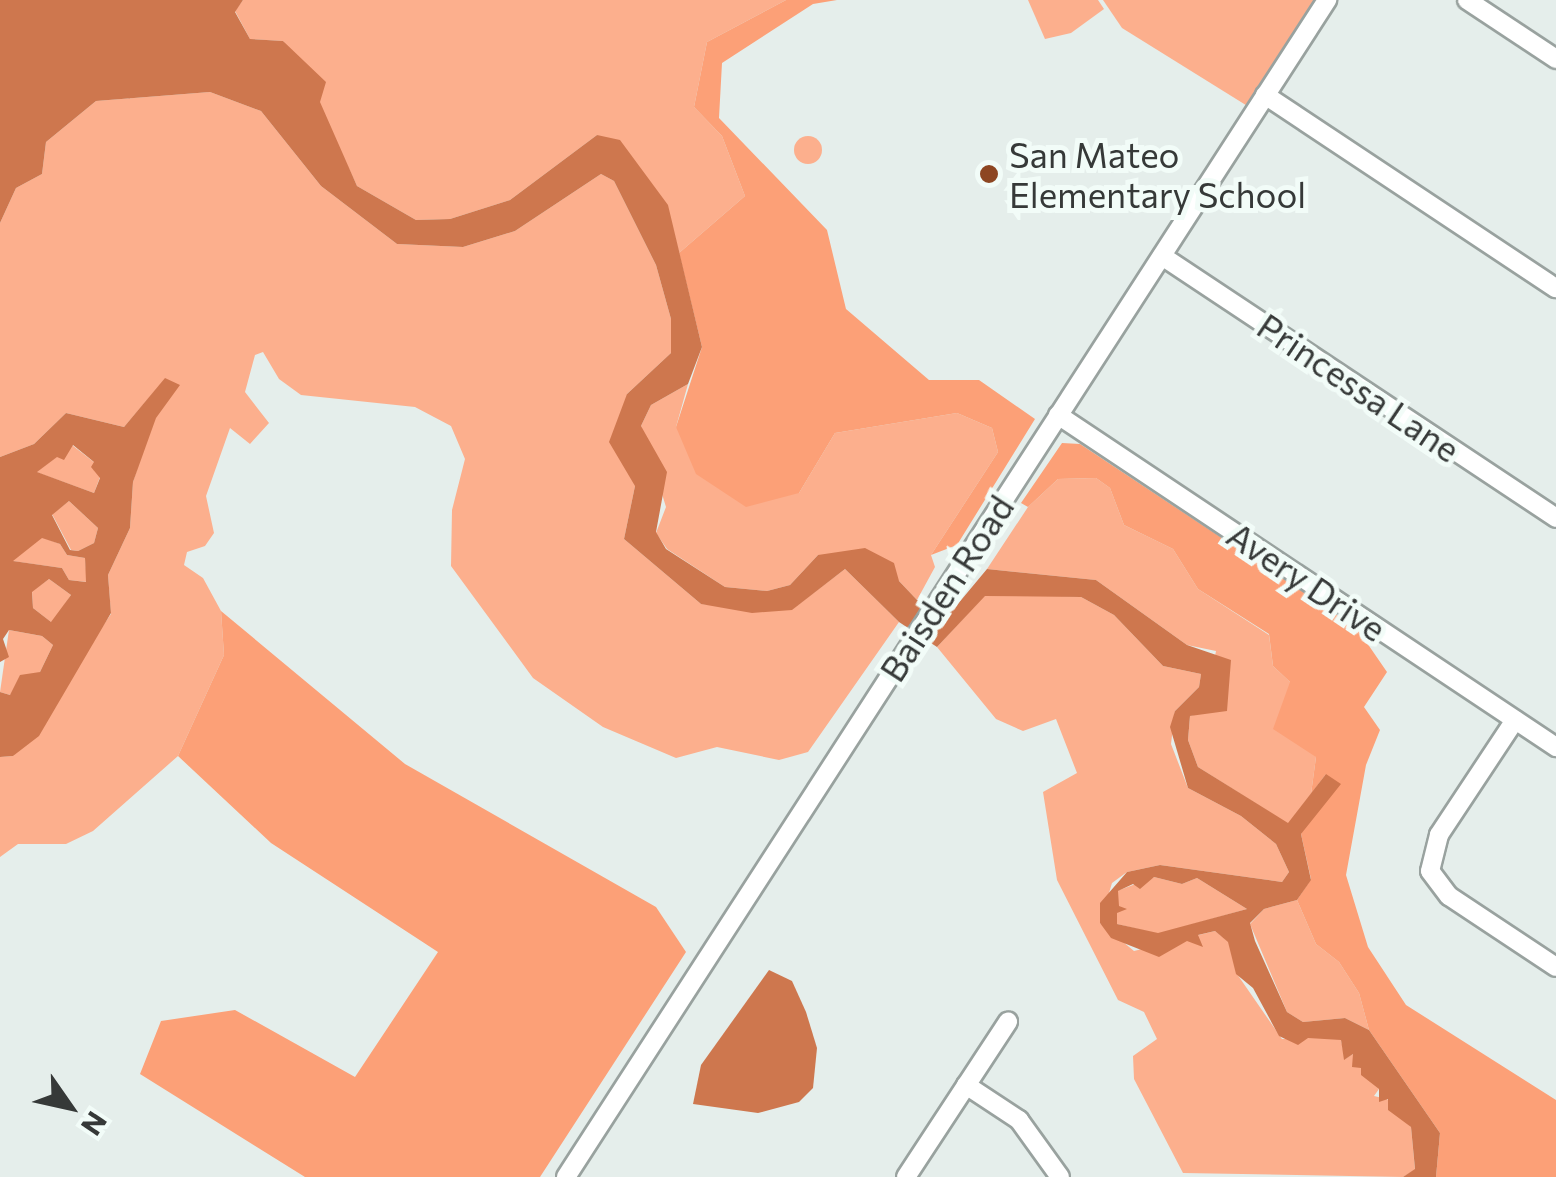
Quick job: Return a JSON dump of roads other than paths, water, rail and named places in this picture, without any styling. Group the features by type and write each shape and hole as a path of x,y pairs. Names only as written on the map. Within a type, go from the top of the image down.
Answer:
{"street":[{"name":"Baisden Road","path":"566,1177 1327,0"},
{"path":"1467,0 1556,60"},
{"path":"1264,95 1556,288"},
{"name":"Princessa Lane","path":"1162,256 1556,518"},
{"name":"Avery Drive","path":"1058,415 1556,747"},
{"path":"1515,720 1439,835 1430,871 1449,896 1556,967"},
{"path":"906,1177 1008,1022"},
{"path":"966,1086 1019,1120 1060,1177"}],"place":[{"name":"San Mateo Elementary School","path":"989,174"}]}
